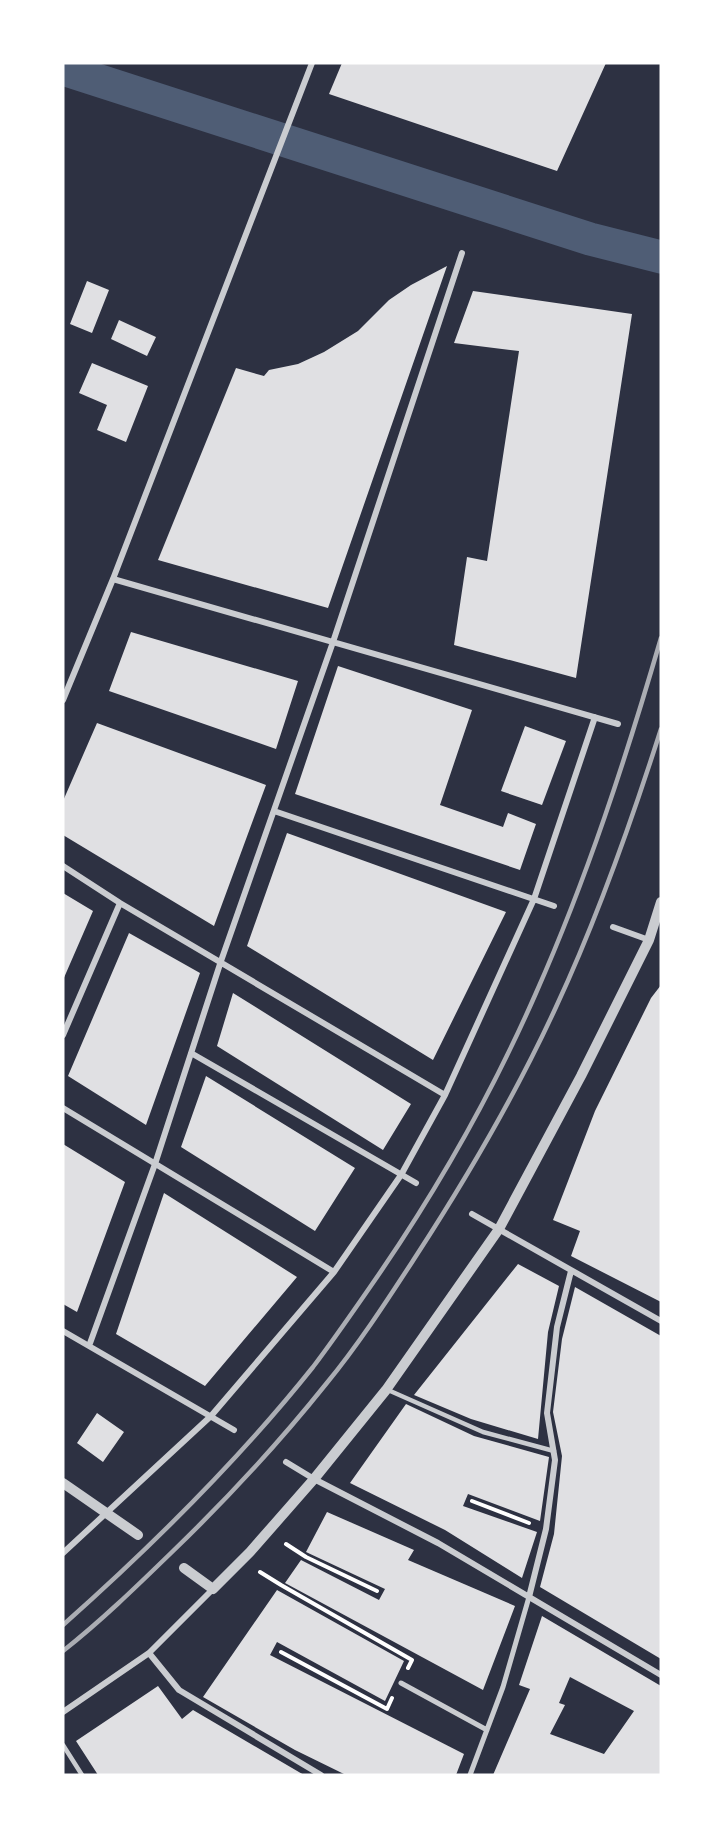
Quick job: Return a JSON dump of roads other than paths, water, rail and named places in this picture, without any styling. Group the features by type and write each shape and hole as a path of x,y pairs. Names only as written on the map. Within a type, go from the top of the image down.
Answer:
{"street":[{"path":"63,700 113,579 312,63"},
{"path":"89,1346 155,1164 221,962 333,642 462,253"},
{"path":"113,579 618,724"},
{"path":"63,1553 211,1416 334,1272 401,1175 445,1095 534,899 594,717"},
{"path":"274,811 554,906"},
{"path":"63,866 120,903 445,1095"},
{"path":"63,1712 149,1653 267,1532 314,1479 386,1390 499,1229 581,1076 649,940 661,902"},
{"path":"63,1035 120,903"},
{"path":"613,927 649,940"},
{"path":"191,1053 416,1183"},
{"path":"63,1108 334,1272"},
{"path":"472,1214 661,1321"},
{"path":"470,1775 503,1687 546,1529 555,1460 547,1413 557,1327 571,1271"},
{"path":"63,1330 234,1430"},
{"path":"286,1462 314,1479 438,1543 661,1675"},
{"path":"63,1483 138,1535"},
{"path":"184,1568 213,1589"},
{"path":"149,1653 179,1690 313,1773 321,1775"},
{"path":"400,1683 487,1731"}],"lane":[{"path":"386,1390 483,1432 554,1451"},
{"path":"63,1745 82,1775"}],"waterway":[{"path":"63,69 590,239 661,257"}],"railway":[{"path":"63,1625 194,1501 284,1402 348,1319 438,1183 480,1109 555,950 604,817 661,638"},
{"path":"63,1651 105,1616 158,1566 212,1513 270,1450 350,1353 416,1256 490,1134 525,1071 556,1007 613,870 661,729"}]}
